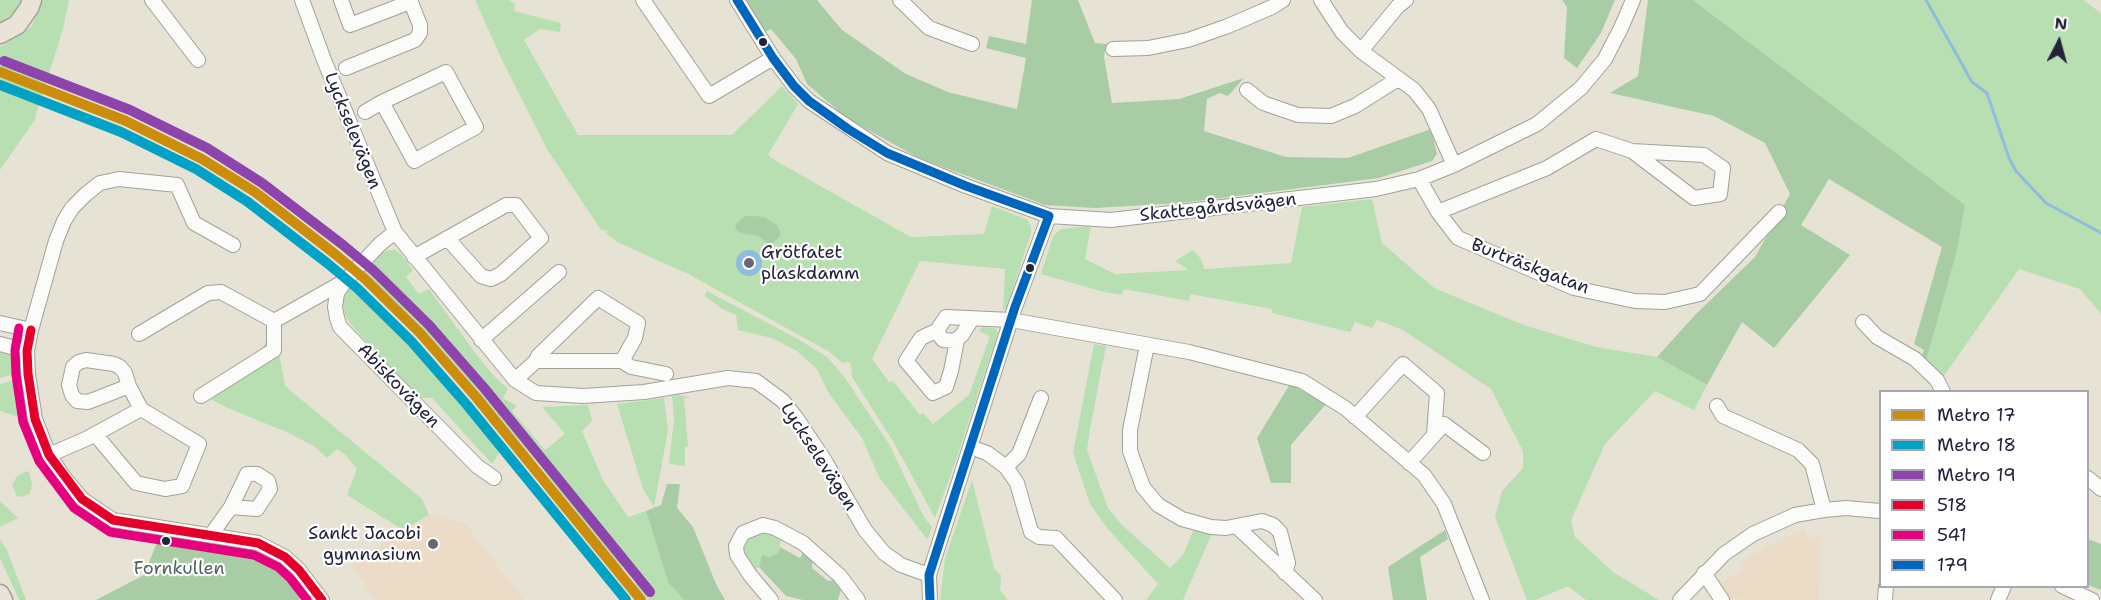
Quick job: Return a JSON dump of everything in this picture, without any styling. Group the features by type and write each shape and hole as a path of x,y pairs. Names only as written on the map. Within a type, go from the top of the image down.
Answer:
{"main road":[{"path":"0,34 17,25 32,0"},
{"path":"0,594 3,600"}],"street":[{"path":"152,0 198,60"},
{"name":"Lyckselevägen","path":"302,0 324,60 395,232 515,380 536,393 583,396 644,392 728,378 756,381 783,401 825,461 865,530 884,553 901,565 918,573 929,575"},
{"name":"Lyckselevägen","path":"341,0 350,25 410,1 420,25 420,33 415,40 346,68"},
{"path":"643,0 709,96 773,58"},
{"name":"Skattegårdsvägen","path":"737,0 773,58 809,102 886,153 966,186 1049,216 1111,220 1376,189 1419,179 1454,165 1537,124 1581,88 1605,59 1622,28 1633,0"},
{"path":"900,0 929,28 972,44"},
{"path":"1113,49 1148,48 1188,40 1228,26 1283,0"},
{"path":"1321,0 1342,32 1361,51 1414,90 1430,110 1454,165"},
{"path":"1361,51 1398,6 1406,0"},
{"name":"Lyckselevägen","path":"365,112 382,102 446,72 476,127 414,160 382,102"},
{"path":"1247,90 1263,103 1298,115 1332,116 1355,106 1398,79"},
{"path":"1438,212 1547,168 1596,139 1632,151 1704,155 1723,168 1720,194 1694,198 1632,151"},
{"path":"233,245 194,224 177,185 119,179 100,183 72,208 64,221 56,241 31,330 27,351 28,374 35,419 50,455 82,499 113,520 258,543 285,557 299,570 322,600"},
{"name":"Burträskgatan","path":"1419,179 1438,212 1458,238 1574,288 1635,301 1665,302 1700,294 1779,212"},
{"path":"414,257 447,238 506,205 516,205 541,237 501,274 491,279 481,276 447,238"},
{"path":"930,600 929,575 1011,320 1049,216"},
{"name":"Abiskovägen","path":"395,232 380,244 345,281 337,293 334,307 340,327 477,466 494,478"},
{"path":"481,340 559,272"},
{"name":"Abiskovägen","path":"274,321 345,281"},
{"path":"139,334 208,292 221,292 274,321 274,350 201,396"},
{"path":"515,380 598,298 638,323 635,338 622,361"},
{"path":"972,319 957,339 946,387 933,393 906,361 921,338 938,330 946,317 1011,320 1189,352 1302,381 1355,417 1424,476 1444,504 1482,600"},
{"path":"1863,322 1877,337 1915,359 1937,380 1943,390"},
{"path":"0,324 31,330"},
{"path":"938,330 943,340 955,341 957,339"},
{"path":"0,344 27,351"},
{"path":"1147,345 1130,430 1130,451 1143,486 1158,505 1182,519 1211,527 1226,528 1262,520 1273,525 1280,532 1288,563 1285,573"},
{"path":"536,361 622,361 631,367 666,374"},
{"path":"1355,417 1403,364 1437,393 1434,435"},
{"path":"95,434 136,483 165,489 183,486 199,444 141,409 129,386"},
{"path":"1006,467 1019,454 1041,398"},
{"path":"1717,406 1723,416 1798,450 1812,464 1824,510"},
{"path":"50,455 141,409"},
{"path":"1409,463 1444,424 1483,453"},
{"path":"970,447 987,453 1006,467 1017,483 1030,532 1039,537 1056,538 1115,600"},
{"path":"2089,479 2101,489"},
{"path":"211,535 231,507"},
{"path":"1680,600 1724,554 1753,534 1795,515 1846,508 1879,511"},
{"path":"771,600 737,555 736,546 743,533 763,525 775,528 803,543 840,576 858,600"},
{"path":"1236,526 1315,600"},
{"path":"1704,573 1722,600"},
{"path":"2066,588 2092,600"}],"shaded area":[{"name":"Sankt Jacobi gymnasium","path":"429,515 465,523 524,600 376,600 351,565"},
{"path":"1805,530 1808,539 1820,535 1819,600 1741,600 1739,597 1731,600 1721,584 1744,568 1742,562 1770,544"}],"green space":[{"path":"0,0 24,0 10,19 0,24"},
{"path":"43,0 69,0 63,29 34,121 0,170 0,47 31,27"},
{"path":"475,0 509,0 515,4 514,11 561,23 560,32 540,29 524,40 578,135 732,135 782,86 798,104 768,155 911,237 984,234 992,206 1028,220 1031,233 1007,307 1003,311 1005,269 920,261 872,359 889,382 893,381 920,415 923,413 933,424 969,395 990,336 979,331 982,327 995,328 998,333 935,518 894,443 852,377 851,364 843,363 828,351 688,274 617,242 606,233 608,231 601,230 547,149"},
{"path":"743,0 817,0 842,30 906,74 948,92 1017,109 1026,58 986,48 989,36 1026,44 1032,0 1078,0 1095,43 1106,44 1104,57 1112,103 1179,99 1244,78 1228,96 1220,93 1207,99 1204,131 1286,157 1348,158 1431,129 1437,154 1432,161 1379,178 1181,203 1095,208 1045,205 919,158 848,119 807,84 796,59 771,29 765,32"},
{"path":"1562,0 1615,0 1601,33 1577,68 1564,58 1567,7"},
{"path":"1648,0 1693,0 1965,205 1957,251 1926,361 1921,358 1924,350 1914,344 1942,247 1829,179 1801,225 1850,255 1774,348 1742,322 1707,385 1657,357 1695,315 1755,257 1790,194 1765,143 1714,116 1610,93 1638,76"},
{"path":"1693,0 2083,0 2101,13 2101,314 2080,289 2019,269 1941,380 1926,361 1957,251 1965,205"},
{"path":"1372,199 1382,243 1434,288 1524,325 1596,347 1657,357 1707,385 1694,410 1655,391 1605,444 1571,520 1575,537 1613,572 1659,600 1586,600 1568,586 1535,600 1527,600 1495,517 1502,491 1523,468 1523,451 1491,389 1403,330 1377,320 1372,328 1355,322 1350,332 1272,313 1272,309 1190,294 1189,301 1124,289 1122,295 1041,274 1053,236 1061,229 1091,226 1085,259 1115,274 1189,270 1175,261 1193,250 1201,259 1204,269 1291,263 1302,207"},
{"path":"746,216 764,217 777,225 781,234 767,250 768,244 759,236 737,231 735,226"},
{"path":"388,250 395,250 401,254 413,270 406,277 419,294 429,289 473,350 493,375 508,389 503,398 517,406 512,411 545,450 565,434 542,407 588,405 592,421 582,431 603,480 628,517 646,511 668,582 684,600 648,600 635,585 638,578 627,565 619,568 539,465 455,365 416,322 361,271 378,255"},
{"path":"350,279 466,403 502,448 492,464 432,398 419,398 351,325 345,315 342,295"},
{"path":"707,291 827,357 843,375 889,444 924,517 932,527 928,538 879,477 862,438 828,392 817,369 797,351 772,338 738,330 736,315 722,309 705,296"},
{"path":"269,334 278,348 285,386 422,499 429,515 403,530 347,495 357,469 345,454 337,449 327,458 315,447 289,433 208,398 260,354"},
{"path":"1094,344 1106,346 1087,450 1108,508 1122,525 1170,568 1183,555 1194,529 1213,531 1183,600 1146,600 1158,584 1107,528 1090,504 1073,453"},
{"path":"0,347 11,353 19,373 0,378"},
{"path":"17,381 21,413 15,416 0,411 0,384"},
{"path":"1290,384 1326,404 1291,445 1291,483 1271,483 1257,438"},
{"path":"672,396 691,398 684,398 688,447 685,447 685,466 669,464 674,419"},
{"path":"664,398 668,430 654,507 643,489 617,404"},
{"path":"27,471 32,484 30,493 22,497 17,496 12,485 17,476"},
{"path":"972,480 994,568 1001,575 1000,590 1008,600 940,600 945,559"},
{"path":"667,484 680,484 677,508 693,527 716,584 725,600 684,600 668,582 646,511 661,505"},
{"path":"0,501 18,518 0,527"},
{"path":"766,530 781,538 779,553 769,557 762,555 759,567 752,571 745,561 743,547 746,538"},
{"path":"1445,530 1448,539 1420,557 1427,600 1393,600 1388,567"},
{"name":"Fornkullen","path":"160,535 256,552 282,566 306,593 299,600 96,600 144,575"},
{"path":"0,539 7,550 26,600 19,600 0,558"},
{"path":"2089,539 2101,544 2101,590 2089,585"},
{"path":"780,547 800,558 804,551 813,558 812,568 828,581 835,580 841,589 838,600 803,600 786,596 759,567 762,555 769,557 778,553"}],"water":[{"name":"Grötfatet plaskdamm","path":"749,250 759,253 762,263 759,273 749,276 739,273 736,263 739,253"}],"waterway":[{"path":"1926,0 1972,82 1987,93 2009,158 2016,171 2046,203 2101,233"}],"metro line":[{"name":"19","path":"4,61 130,110 207,148 262,183 343,245 373,270 429,325 485,389 650,592"},
{"name":"17","path":"0,72 126,121 202,159 255,192 335,254 365,279 420,333 476,397 641,600"},
{"name":"18","path":"0,85 121,132 196,169 248,202 327,263 357,288 411,341 467,405 626,600"}],"transit line":[{"name":"179","path":"737,0 773,58 794,86 809,101 848,129 887,153 966,186 1049,216"},
{"name":"179","path":"930,600 929,575 1015,307 1049,216"},
{"name":"541","path":"19,328 15,350 16,375 23,422 39,461 74,508 110,532 254,555 278,567 307,600"},
{"name":"518","path":"31,330 27,351 28,374 35,419 49,455 82,499 113,520 258,543 285,557 299,570 322,600"}],"place":[{"name":"Grötfatet plaskdamm","path":"749,263"},
{"name":"Sankt Jacobi gymnasium","path":"433,544"}]}
